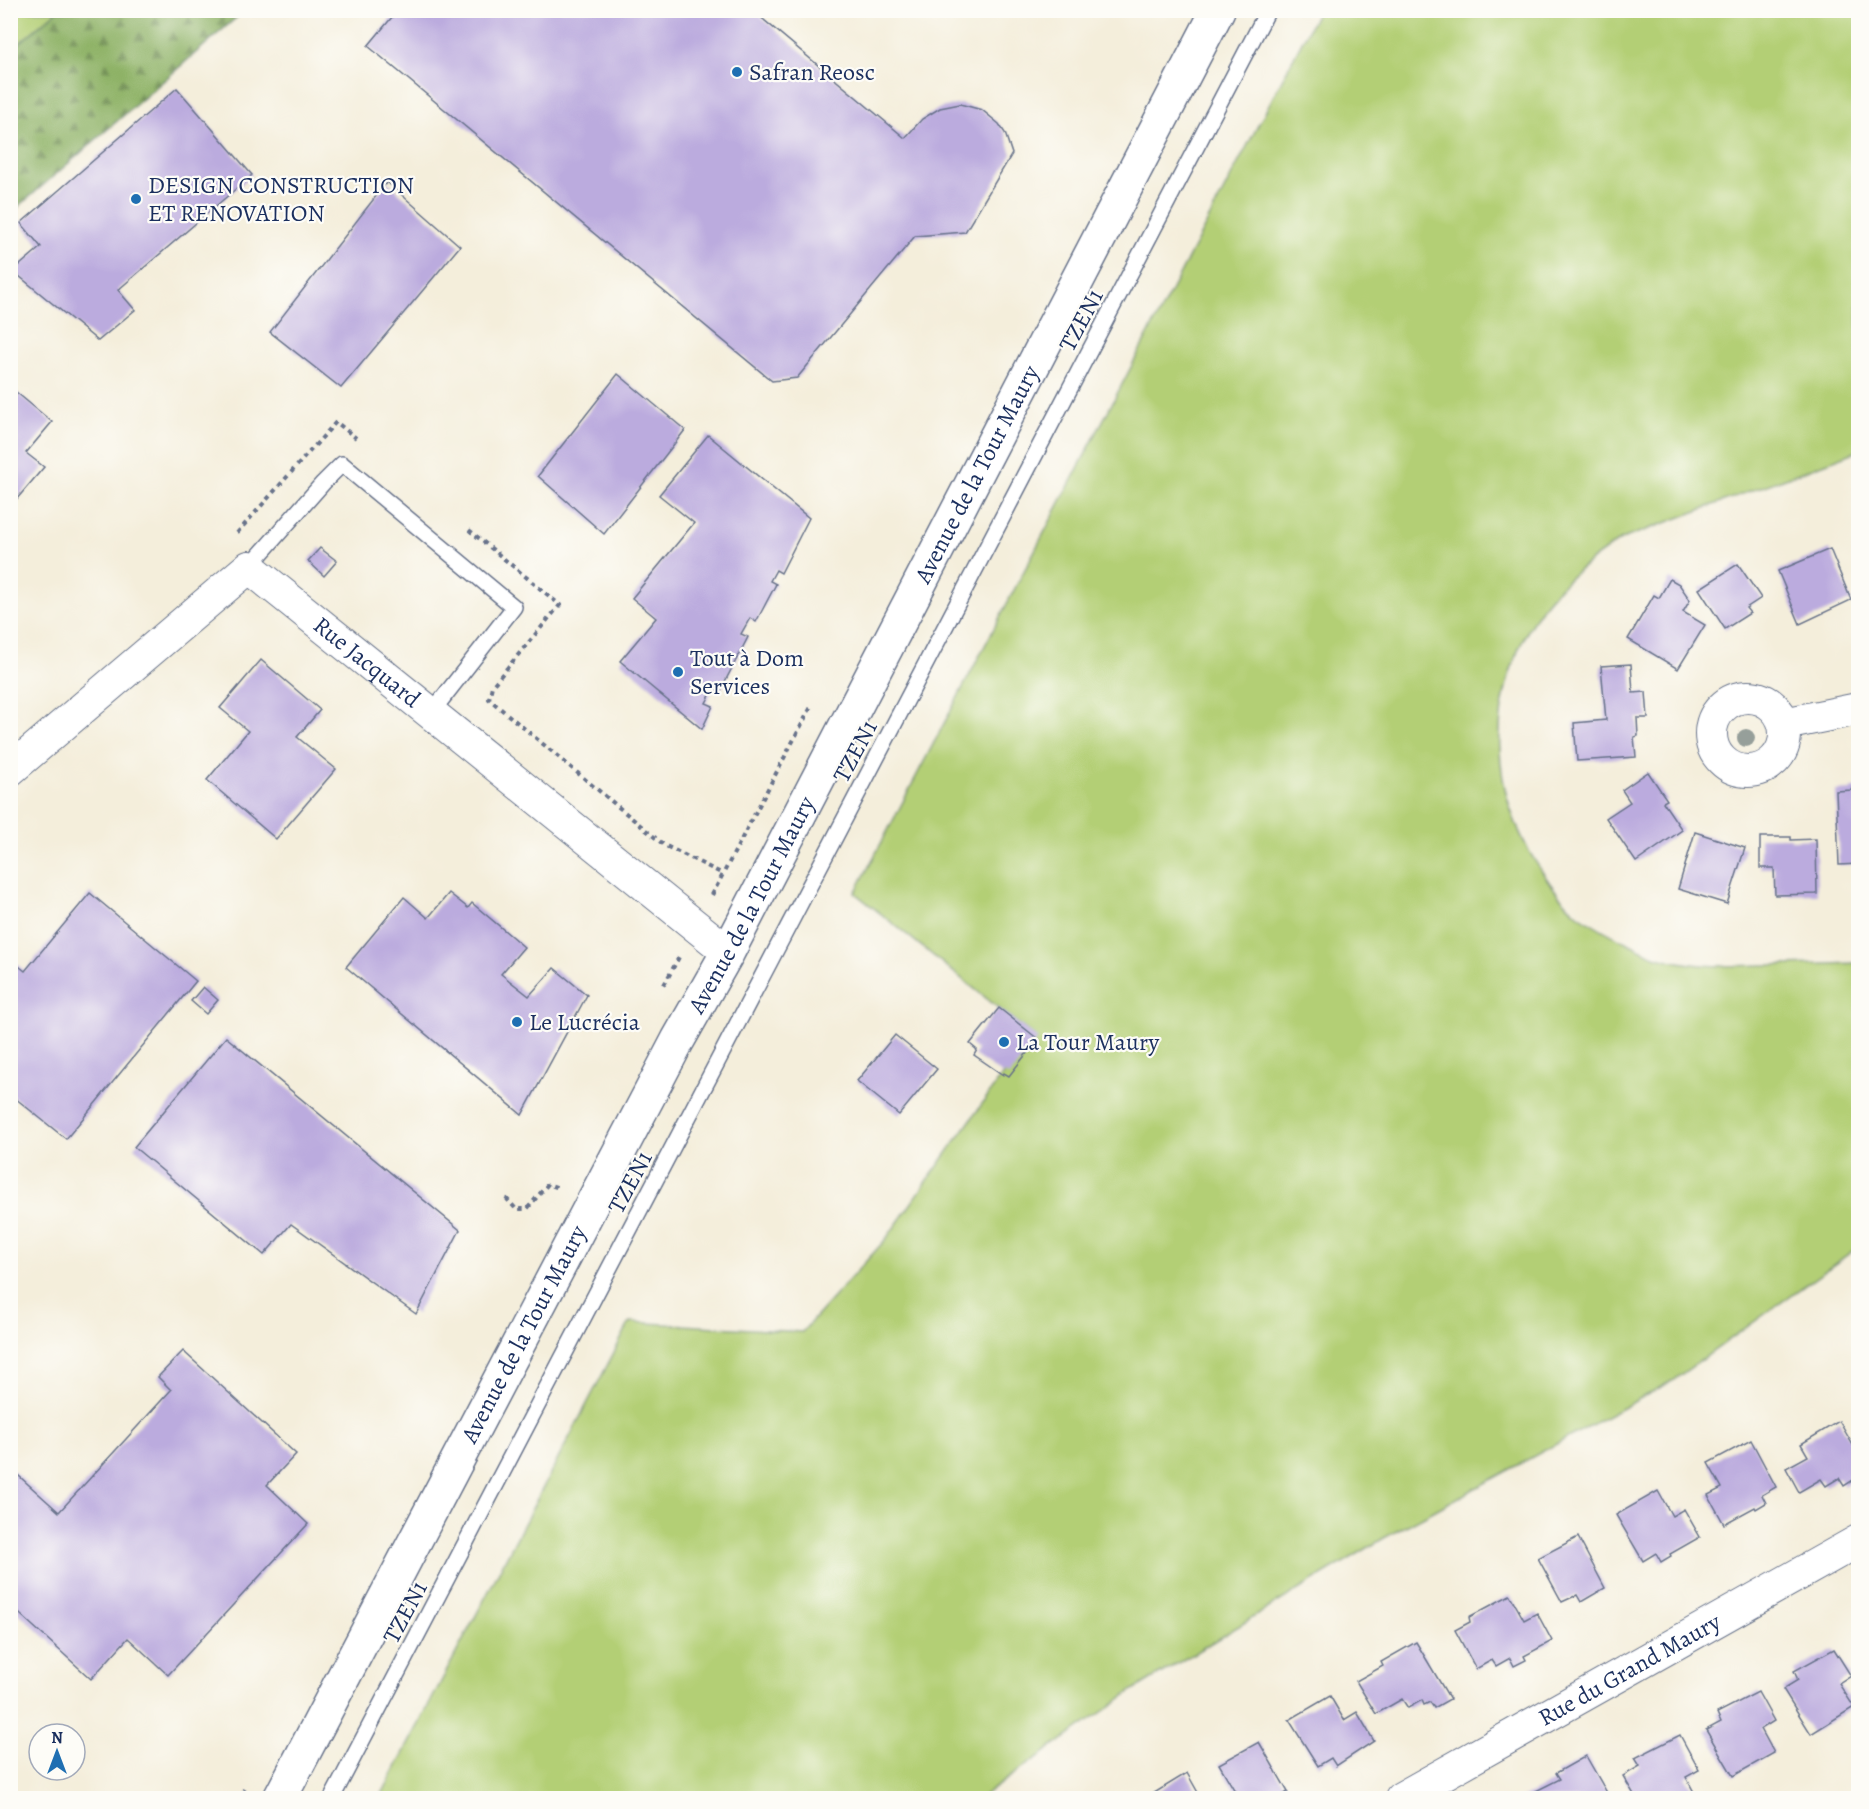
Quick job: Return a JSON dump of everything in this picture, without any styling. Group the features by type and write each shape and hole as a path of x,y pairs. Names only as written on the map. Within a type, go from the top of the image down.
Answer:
{"street":[{"name":"Avenue de la Tour Maury","path":"280,1798 667,1062 728,952 1218,10"},
{"name":"Rue Jacquard","path":"249,567 728,952"},
{"path":"10,770 249,567"},
{"path":"1784,724 1858,710"},
{"name":"Rue du Grand Maury","path":"1401,1798 1858,1541"}],"lane":[{"name":"TZEN1","path":"332,1798 1268,10"},
{"path":"249,567 342,464 514,607 431,713"}],"path":[{"path":"506,1198 516,1209 527,1209 548,1184 559,1188"}],"green space":[{"path":"11,11 57,11 11,50"},
{"path":"57,11 244,11 11,213 11,50"},
{"path":"1318,11 1858,11 1858,451 1622,539 1586,565 1563,584 1543,606 1519,649 1508,680 1501,713 1500,745 1503,778 1511,809 1524,840 1558,894 1573,910 1591,923 1652,955 1682,963 1722,966 1858,963 1858,1247 1672,1381 1384,1538 1135,1689 980,1798 380,1798 630,1322 802,1332 886,1239 1004,1073 1037,1039 855,893"}],"building":[{"path":"398,10 752,10 905,138 922,119 940,108 960,104 982,110 999,124 1005,133 1012,154 965,232 915,236 797,378 772,381 368,46"},
{"name":"DESIGN CONSTRUCTION ET RENOVATION","path":"177,88 252,175 118,290 135,310 98,341 13,271 41,247 21,223"},
{"path":"387,182 460,246 341,388 270,332"},
{"path":"618,374 685,430 604,534 538,476"},
{"path":"10,387 52,422 26,453 44,467 10,507"},
{"path":"708,435 809,518 781,573 776,570 770,581 776,584 756,622 750,618 741,634 748,637 720,691 714,688 706,703 713,706 702,729 620,661 656,618 632,598 694,523 659,495"},
{"path":"320,548 337,561 324,576 308,561"},
{"path":"1830,549 1851,600 1800,624 1778,571"},
{"path":"1738,564 1761,598 1746,608 1750,613 1725,629 1699,589"},
{"path":"1670,579 1679,584 1690,600 1683,612 1705,625 1678,669 1628,639 1654,595 1659,598"},
{"path":"261,660 320,710 297,737 336,769 276,839 207,780 248,731 220,708"},
{"path":"1631,664 1633,693 1646,692 1648,718 1637,718 1638,736 1634,737 1636,757 1577,761 1574,723 1606,720 1601,666"},
{"path":"1648,772 1667,800 1663,802 1682,830 1636,862 1606,818 1630,802 1622,790"},
{"path":"1852,788 1858,788 1858,864 1839,865 1836,791 1852,790"},
{"path":"1695,832 1745,848 1727,904 1678,889"},
{"path":"1760,837 1791,837 1791,840 1816,839 1817,894 1775,895 1774,868 1760,868"},
{"path":"90,893 196,981 66,1139 10,1094 10,959 25,971"},
{"path":"449,893 468,908 472,903 524,947 501,974 529,996 554,968 587,995 522,1115 346,967 404,897 428,918"},
{"path":"203,987 218,1000 206,1014 191,1001"},
{"name":"La Tour Maury","path":"999,1008 1038,1039 1009,1076 1004,1073 1003,1075 974,1055 977,1050 970,1044"},
{"path":"895,1035 937,1069 899,1115 857,1081"},
{"path":"226,1037 460,1230 416,1314 291,1224 264,1255 134,1147"},
{"path":"183,1351 296,1454 267,1485 308,1524 168,1675 128,1638 91,1679 10,1605 10,1468 59,1512 171,1390 158,1377"},
{"path":"1839,1421 1858,1454 1858,1477 1844,1486 1839,1478 1826,1486 1821,1479 1799,1492 1786,1468 1808,1456 1801,1444"},
{"path":"1751,1440 1776,1487 1762,1495 1766,1503 1724,1524 1708,1495 1722,1488 1708,1463"},
{"path":"1658,1491 1672,1516 1684,1509 1700,1537 1670,1554 1671,1556 1661,1562 1656,1553 1643,1561 1616,1515"},
{"path":"1578,1537 1605,1588 1581,1602 1577,1595 1562,1602 1538,1558"},
{"path":"1510,1595 1524,1620 1537,1613 1552,1641 1524,1656 1526,1660 1514,1666 1510,1658 1496,1666 1492,1660 1476,1669 1455,1630 1470,1622 1469,1617"},
{"path":"1416,1642 1450,1699 1434,1708 1430,1702 1424,1705 1422,1700 1408,1708 1402,1699 1376,1714 1356,1681 1383,1666 1381,1662"},
{"path":"1834,1649 1851,1676 1839,1684 1854,1707 1811,1734 1783,1689 1798,1680 1794,1671"},
{"path":"1758,1692 1774,1721 1761,1729 1774,1753 1733,1776 1706,1730 1721,1722 1717,1713"},
{"path":"1330,1696 1344,1720 1357,1712 1374,1741 1336,1766 1331,1758 1318,1766 1289,1720"},
{"path":"1680,1735 1699,1770 1686,1777 1696,1796 1692,1798 1636,1798 1623,1776 1640,1766 1635,1758"},
{"path":"1259,1742 1288,1792 1278,1798 1239,1798 1219,1764"},
{"path":"1586,1756 1610,1798 1522,1798 1560,1779 1556,1773"},
{"path":"1187,1773 1201,1798 1146,1798"}],"place":[{"name":"Safran Reosc","path":"737,72"},
{"name":"DESIGN CONSTRUCTION ET RENOVATION","path":"136,199"},
{"name":"Tout à Dom Services","path":"678,672"},
{"name":"Le Lucrécia","path":"517,1022"},
{"name":"La Tour Maury","path":"1004,1042"}]}
